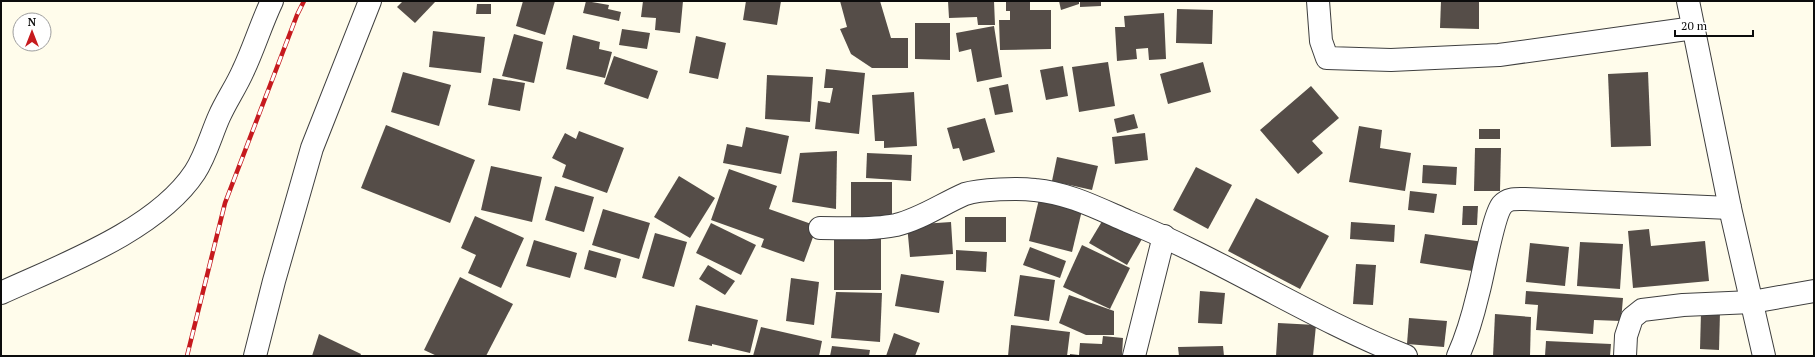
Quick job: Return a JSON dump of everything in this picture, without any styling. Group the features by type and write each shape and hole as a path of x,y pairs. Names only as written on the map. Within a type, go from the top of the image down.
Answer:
{"street":[{"path":"1,293 87,253 127,232 160,210 182,188 195,173 204,155 219,116 243,71 272,1"},
{"path":"255,356 274,281 312,148 370,1"},
{"path":"1318,1 1321,41 1327,58 1392,60 1499,55 1694,28"},
{"path":"1688,1 1730,208 1764,356"},
{"path":"820,228 872,228 896,225 933,212 966,194 998,190 1035,190 1076,199 1164,236 1369,349 1406,356"},
{"path":"1458,356 1466,336 1474,308 1500,207 1505,201 1512,199 1524,199 1730,208"},
{"path":"1134,356 1164,236"},
{"path":"1625,356 1626,336 1632,318 1642,310 1683,305 1752,302 1814,291"}],"building":[{"path":"403,1 436,1 415,23 397,7"},
{"path":"523,1 555,1 545,35 516,26"},
{"path":"586,1 609,5 608,9 621,12 619,21 583,13"},
{"path":"643,1 683,1 680,33 655,30 656,18 641,17"},
{"path":"746,1 781,1 777,25 743,20"},
{"path":"840,1 880,1 891,38 908,38 908,68 872,68 851,54 840,29 847,27"},
{"path":"948,1 994,1 995,25 978,25 977,17 949,18"},
{"path":"1006,1 1030,1 1030,10 1051,10 1051,49 1000,50 999,20 1010,20 1010,11 1006,11"},
{"path":"1059,1 1079,1 1079,4 1061,10"},
{"path":"1080,1 1101,1 1101,6 1080,7"},
{"path":"1441,1 1479,1 1479,29 1440,28"},
{"path":"477,4 491,4 491,14 476,14"},
{"path":"1177,9 1213,10 1212,44 1176,43"},
{"path":"1164,13 1166,59 1149,60 1148,48 1136,49 1137,59 1117,61 1115,27 1125,27 1124,16"},
{"path":"915,23 950,23 950,60 915,59"},
{"path":"994,26 1002,77 977,82 971,49 959,52 956,33"},
{"path":"622,29 650,33 647,49 619,45"},
{"path":"433,31 485,37 481,73 429,67"},
{"path":"514,34 543,42 534,83 502,76"},
{"path":"573,35 600,42 599,49 612,52 605,78 566,69"},
{"path":"696,36 726,43 718,79 689,73"},
{"path":"614,56 658,71 648,99 604,84"},
{"path":"1108,62 1115,106 1079,112 1072,67"},
{"path":"1203,62 1211,92 1168,104 1160,74"},
{"path":"1063,66 1068,96 1046,100 1040,70"},
{"path":"826,69 865,73 859,134 815,129 818,101 830,103 833,88 824,88"},
{"path":"403,72 451,85 439,126 391,112"},
{"path":"1648,72 1651,146 1611,147 1608,74"},
{"path":"767,75 813,77 810,122 765,119"},
{"path":"493,78 525,83 520,111 488,105"},
{"path":"1008,84 1013,112 995,115 989,88"},
{"path":"1311,86 1339,118 1312,141 1323,153 1298,174 1260,130"},
{"path":"914,92 917,146 884,148 884,141 875,141 872,95"},
{"path":"1134,114 1138,128 1117,133 1114,119"},
{"path":"985,118 995,152 963,161 959,148 953,149 947,128"},
{"path":"386,125 475,160 450,223 361,188"},
{"path":"1359,126 1382,130 1380,148 1411,153 1405,191 1349,182"},
{"path":"746,127 789,136 781,174 723,163 727,144 742,147"},
{"path":"1479,129 1500,129 1500,139 1479,139"},
{"path":"579,131 624,148 607,193 562,177 566,165 552,158 565,133 576,139"},
{"path":"1145,133 1148,160 1115,164 1112,137"},
{"path":"1475,148 1501,148 1500,191 1474,191"},
{"path":"837,151 836,209 792,202 800,153"},
{"path":"867,153 912,155 911,181 866,178"},
{"path":"1057,157 1098,166 1092,190 1052,181"},
{"path":"1423,165 1457,167 1456,185 1422,183"},
{"path":"491,166 542,177 532,222 481,210"},
{"path":"1196,167 1232,185 1208,229 1173,210"},
{"path":"729,169 777,186 769,209 817,226 804,262 761,247 764,239 711,220"},
{"path":"679,176 715,198 690,238 654,217"},
{"path":"851,182 892,182 892,223 851,223"},
{"path":"555,186 594,197 584,232 545,220"},
{"path":"1410,191 1437,194 1434,213 1408,210"},
{"path":"1040,195 1083,206 1072,252 1029,241"},
{"path":"1256,198 1329,236 1300,289 1228,251"},
{"path":"1463,206 1478,206 1477,225 1462,225"},
{"path":"603,209 650,223 639,259 592,245"},
{"path":"475,216 524,238 501,288 468,273 476,255 461,248"},
{"path":"965,217 1006,217 1006,242 965,242"},
{"path":"1104,218 1142,239 1127,265 1089,243"},
{"path":"951,222 953,254 910,257 907,225"},
{"path":"1351,222 1395,225 1394,242 1350,239"},
{"path":"711,223 756,245 741,275 696,253"},
{"path":"1649,229 1651,246 1705,241 1709,281 1633,288 1628,231"},
{"path":"655,233 687,242 674,287 642,278"},
{"path":"1425,234 1484,242 1479,272 1420,263"},
{"path":"834,238 881,238 881,290 834,290"},
{"path":"534,240 577,253 570,278 526,266"},
{"path":"1580,242 1623,244 1620,289 1577,286"},
{"path":"1530,243 1569,247 1565,286 1526,282"},
{"path":"1082,245 1130,268 1110,309 1063,287"},
{"path":"1030,247 1066,261 1060,278 1023,265"},
{"path":"589,250 621,259 616,278 584,269"},
{"path":"956,250 987,252 986,272 956,270"},
{"path":"1356,264 1376,265 1373,305 1353,304"},
{"path":"708,265 735,281 725,295 699,279"},
{"path":"901,274 944,281 939,313 895,306"},
{"path":"1020,275 1055,280 1049,321 1014,316"},
{"path":"460,277 513,304 486,356 437,356 424,350"},
{"path":"791,278 819,282 814,325 786,321"},
{"path":"1200,291 1225,293 1222,324 1198,323"},
{"path":"1526,291 1623,298 1621,321 1594,320 1593,334 1536,330 1538,305 1525,304"},
{"path":"836,292 882,293 880,342 831,338"},
{"path":"1069,295 1114,311 1114,335 1086,335 1059,323"},
{"path":"696,305 758,320 750,353 712,344 712,346 688,341"},
{"path":"1701,312 1720,312 1719,350 1700,349"},
{"path":"1495,314 1531,317 1530,356 1493,356"},
{"path":"1409,318 1447,321 1444,347 1407,344"},
{"path":"1278,323 1316,325 1313,356 1276,356"},
{"path":"1011,325 1070,332 1067,356 1008,356"},
{"path":"761,327 822,341 819,356 753,356"},
{"path":"894,333 920,343 915,356 886,356"},
{"path":"319,334 361,354 360,356 312,356"},
{"path":"1103,336 1123,338 1122,356 1070,356 1070,354 1079,355 1080,343 1102,344"},
{"path":"1546,341 1611,344 1610,356 1545,356"},
{"path":"832,346 870,350 869,356 830,356"},
{"path":"1223,346 1224,356 1179,356 1178,347"}],"railway":[{"path":"187,356 225,203 297,15 304,1"}]}
